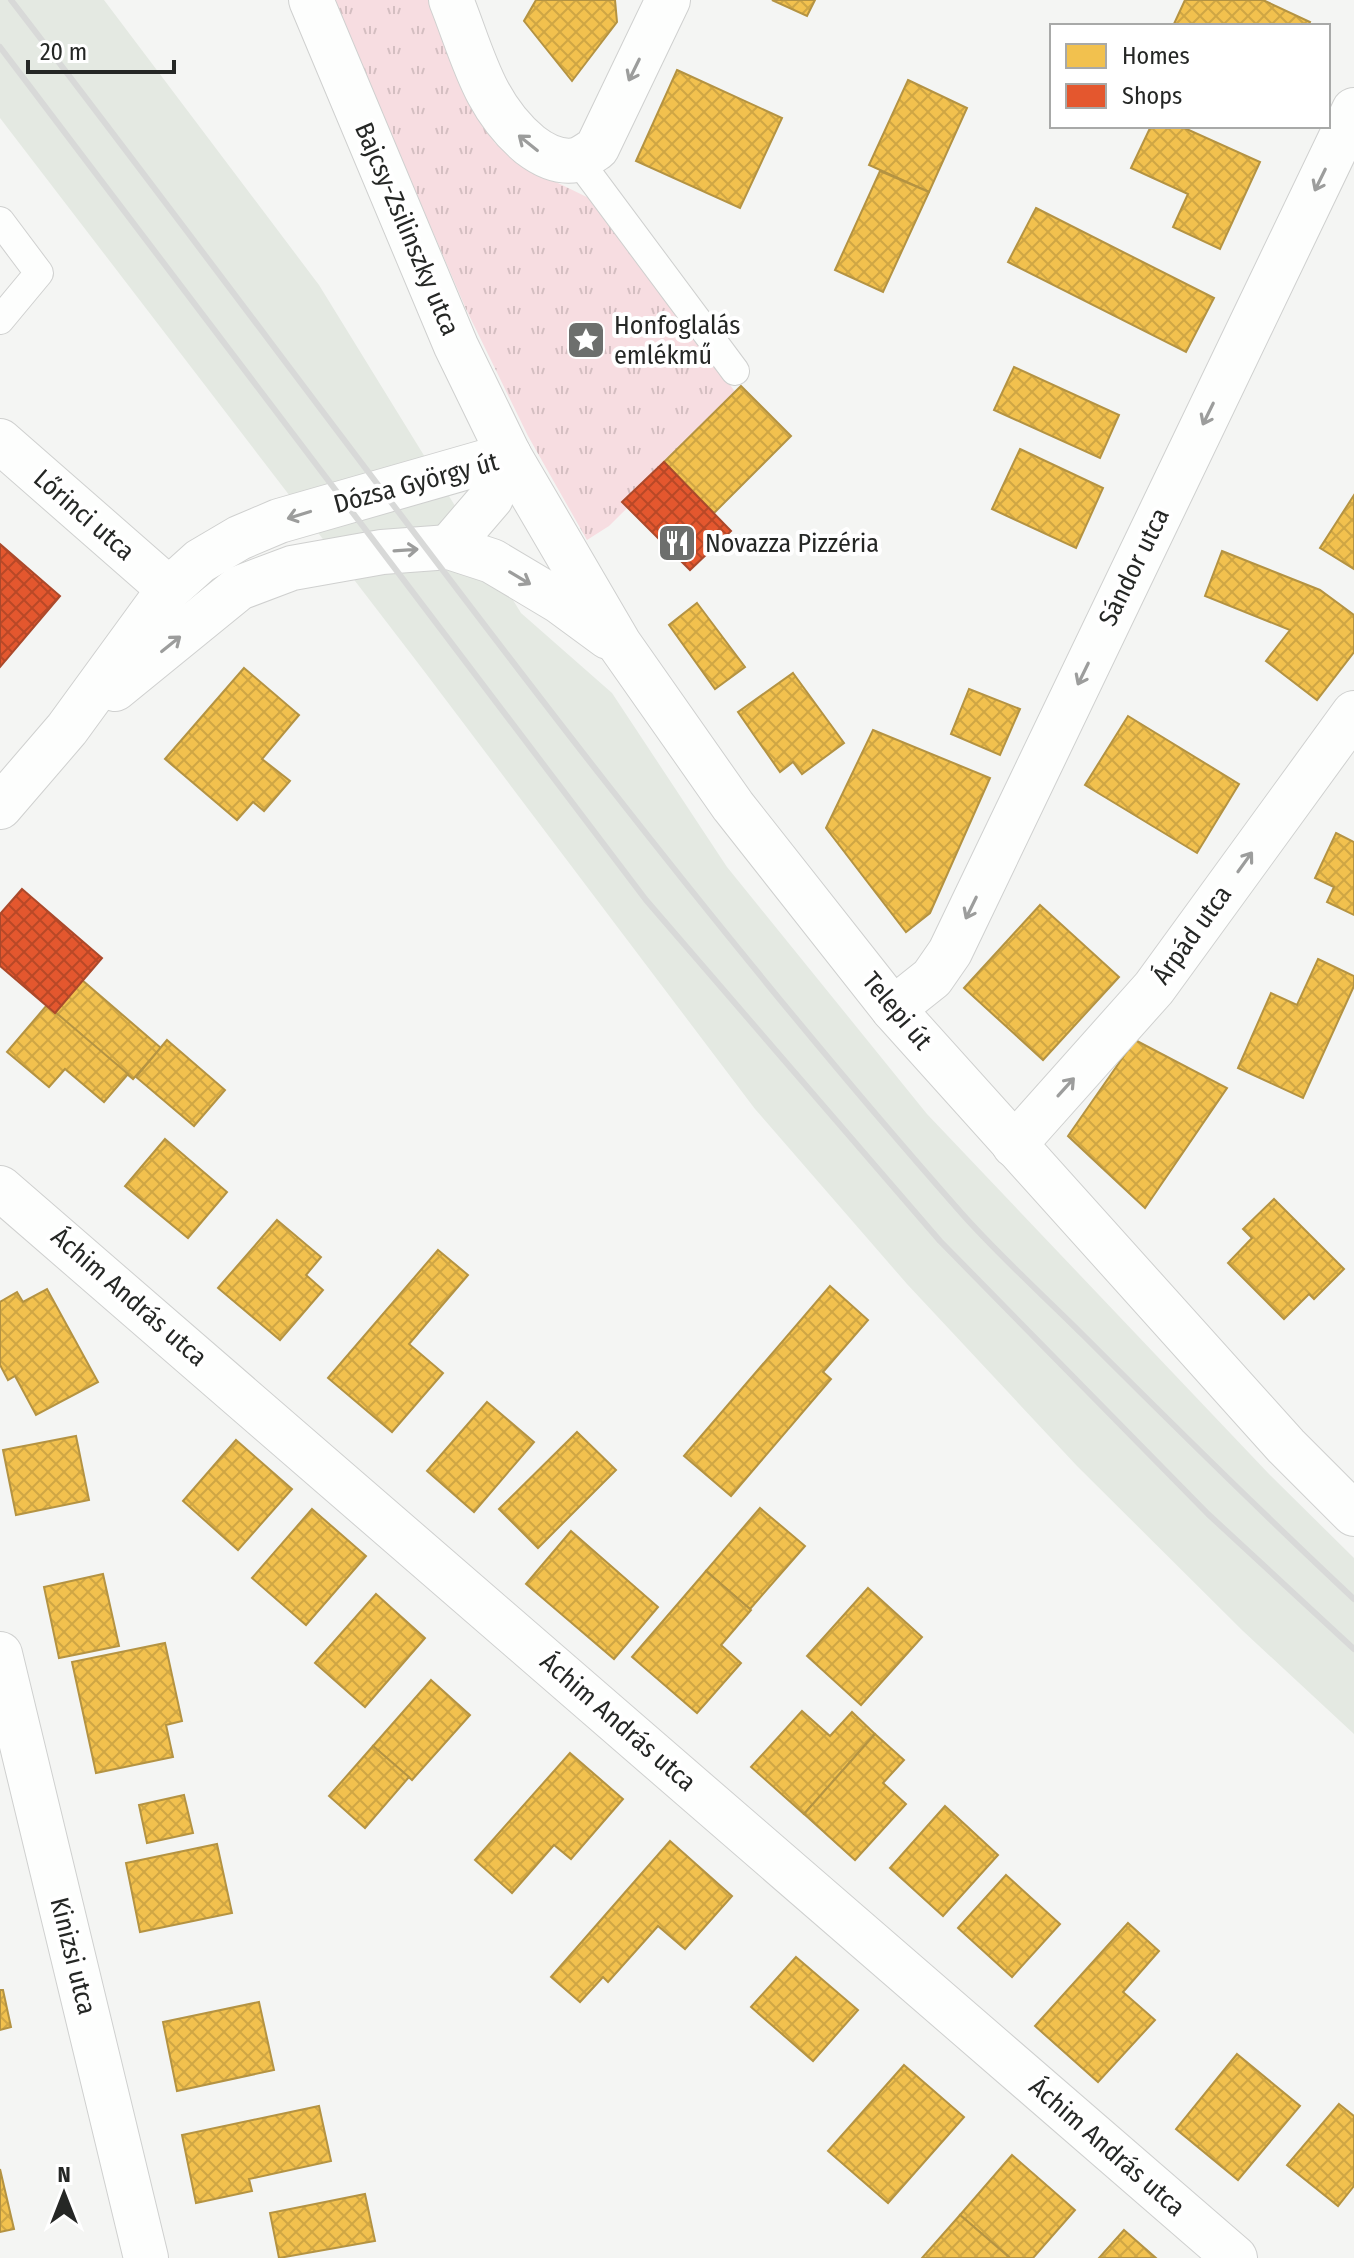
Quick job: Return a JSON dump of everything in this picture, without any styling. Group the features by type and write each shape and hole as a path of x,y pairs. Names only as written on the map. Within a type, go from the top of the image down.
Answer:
{"street":[{"name":"Bajcsy-Zsilinszky utca","path":"311,0 438,307 509,455"},
{"path":"451,0 482,85 509,127 542,155 562,161 588,154 668,0"},
{"name":"Sándor utca","path":"893,1009 932,978 950,952 1354,110"},
{"name":"Lőrinci utca","path":"0,441 169,589"},
{"name":"Dózsa György út","path":"67,729 239,588 292,568 345,557 449,547 491,498 509,455"},
{"name":"Dózsa György út","path":"0,807 67,729 169,589 200,561 239,538 279,521 509,455"},
{"name":"Telepi út","path":"509,455 620,645 733,806 893,1009 1286,1446 1354,1514"},
{"path":"449,547 492,561 559,601 620,645"},
{"name":"Árpád utca","path":"1014,1145 1154,988 1354,713"},
{"name":"Áchim András utca","path":"0,1188 1235,2258"},
{"name":"Kinizsi utca","path":"0,1654 146,2258"}],"lane":[{"path":"588,154 735,371"},
{"path":"0,221 39,273 0,320"}],"shaded area":[{"path":"0,0 104,0 319,285 521,613 612,693 727,867 927,1114 1269,1474 1354,1558 1354,1734 1243,1631 1077,1466 907,1284 755,1109 0,118"}],"green space":[{"path":"333,0 434,0 470,105 495,143 529,169 593,200 739,397 609,526 587,540 528,436 466,309"}],"building: Homes":[{"path":"536,0 615,0 617,22 572,81 524,21"},
{"path":"772,0 815,0 807,16"},
{"path":"1185,0 1263,0 1310,22 1309,24 1174,24"},
{"path":"677,70 782,118 740,208 636,161"},
{"path":"908,80 967,108 929,192 869,165"},
{"path":"1150,128 1184,128 1260,162 1220,249 1173,227 1188,194 1131,168"},
{"path":"880,171 929,192 883,292 835,270"},
{"path":"1036,208 1214,298 1186,352 1008,262"},
{"path":"1014,367 1119,415 1100,458 994,410"},
{"path":"741,386 791,436 714,513 664,462"},
{"path":"1020,449 1103,488 1076,548 992,509"},
{"path":"1354,495 1354,569 1320,548"},
{"path":"1222,551 1320,590 1354,615 1354,652 1317,700 1266,661 1290,630 1205,596"},
{"path":"697,603 745,667 715,689 669,625"},
{"path":"244,668 299,715 262,759 290,781 264,811 253,802 237,820 165,759"},
{"path":"793,673 844,743 802,774 793,762 780,772 738,712"},
{"path":"969,689 1020,709 1000,755 951,734"},
{"path":"1128,716 1239,784 1197,853 1085,785"},
{"path":"873,730 990,778 930,913 906,932 826,828"},
{"path":"1336,833 1354,842 1354,915 1327,902 1334,887 1315,878"},
{"path":"1040,905 1119,977 1043,1060 964,988"},
{"path":"1318,959 1354,976 1354,986 1303,1098 1238,1068 1271,993 1297,1005"},
{"path":"82,980 161,1048 133,1079 55,1013"},
{"path":"47,1005 128,1074 104,1102 65,1069 49,1087 7,1052"},
{"path":"167,1040 225,1090 194,1126 136,1077"},
{"path":"1135,1040 1227,1088 1145,1208 1068,1136"},
{"path":"165,1139 227,1192 188,1238 125,1186"},
{"path":"1274,1199 1344,1269 1314,1299 1309,1294 1284,1319 1228,1263 1252,1238 1243,1229"},
{"path":"277,1220 321,1257 306,1275 323,1290 280,1340 218,1288"},
{"path":"438,1250 468,1275 409,1344 443,1373 392,1432 328,1378"},
{"path":"830,1286 868,1320 823,1372 831,1379 731,1496 684,1456"},
{"path":"47,1289 98,1382 36,1415 15,1376 8,1380 0,1365 0,1302 17,1292 23,1302"},
{"path":"487,1402 534,1442 474,1512 427,1471"},
{"path":"577,1432 616,1470 538,1548 499,1509"},
{"path":"76,1436 89,1500 16,1515 3,1450"},
{"path":"236,1440 292,1489 238,1550 183,1501"},
{"path":"760,1508 805,1546 750,1609 706,1571"},
{"path":"312,1509 366,1556 306,1625 252,1578"},
{"path":"571,1531 658,1607 614,1659 526,1584"},
{"path":"706,1571 751,1610 721,1645 741,1663 697,1713 632,1657"},
{"path":"103,1574 119,1646 59,1658 44,1587"},
{"path":"868,1588 922,1637 861,1705 807,1656"},
{"path":"376,1594 425,1638 365,1707 315,1663"},
{"path":"165,1643 182,1721 166,1725 173,1757 96,1773 72,1662"},
{"path":"431,1680 470,1715 412,1780 373,1746"},
{"path":"802,1711 830,1736 852,1712 875,1734 804,1814 751,1767"},
{"path":"875,1734 904,1760 883,1783 906,1804 855,1860 804,1814"},
{"path":"373,1746 409,1777 365,1828 329,1796"},
{"path":"570,1753 623,1799 571,1859 554,1845 512,1893 475,1860"},
{"path":"184,1795 193,1833 147,1843 139,1805"},
{"path":"945,1806 998,1855 943,1916 890,1868"},
{"path":"670,1841 732,1896 685,1949 658,1926 608,1982 603,1977 580,2002 551,1977"},
{"path":"217,1844 232,1913 140,1932 126,1863"},
{"path":"1006,1875 1060,1924 1012,1977 958,1928"},
{"path":"1128,1923 1159,1951 1123,1992 1155,2020 1098,2082 1035,2026"},
{"path":"796,1957 858,2010 813,2061 751,2007"},
{"path":"0,1990 3,1990 11,2027 0,2030"},
{"path":"259,2002 274,2070 177,2091 163,2022"},
{"path":"1237,2054 1300,2106 1238,2180 1176,2129"},
{"path":"904,2065 964,2117 888,2203 828,2151"},
{"path":"1339,2104 1354,2116 1354,2186 1338,2206 1287,2165"},
{"path":"319,2106 331,2161 249,2179 252,2191 196,2203 182,2135"},
{"path":"1012,2155 1075,2210 1033,2258 1010,2258 960,2215"},
{"path":"0,2169 14,2229 0,2232"},
{"path":"365,2194 375,2241 279,2258 270,2213"},
{"path":"960,2215 1010,2258 922,2258"},
{"path":"1124,2230 1156,2258 1099,2258"}],"building: Shops":[{"path":"664,462 731,531 690,570 622,502"},
{"path":"0,544 60,596 0,667"},
{"path":"22,889 102,958 55,1013 0,966 0,914"}],"railway":[{"path":"11,0 591,764 832,1062 987,1241 1354,1599"},
{"path":"0,47 646,900 940,1241 1208,1514 1354,1649"}],"place":[{"name":"Honfoglalás emlékmű","path":"586,340"},
{"name":"Novazza Pizzéria","path":"677,543"}]}
